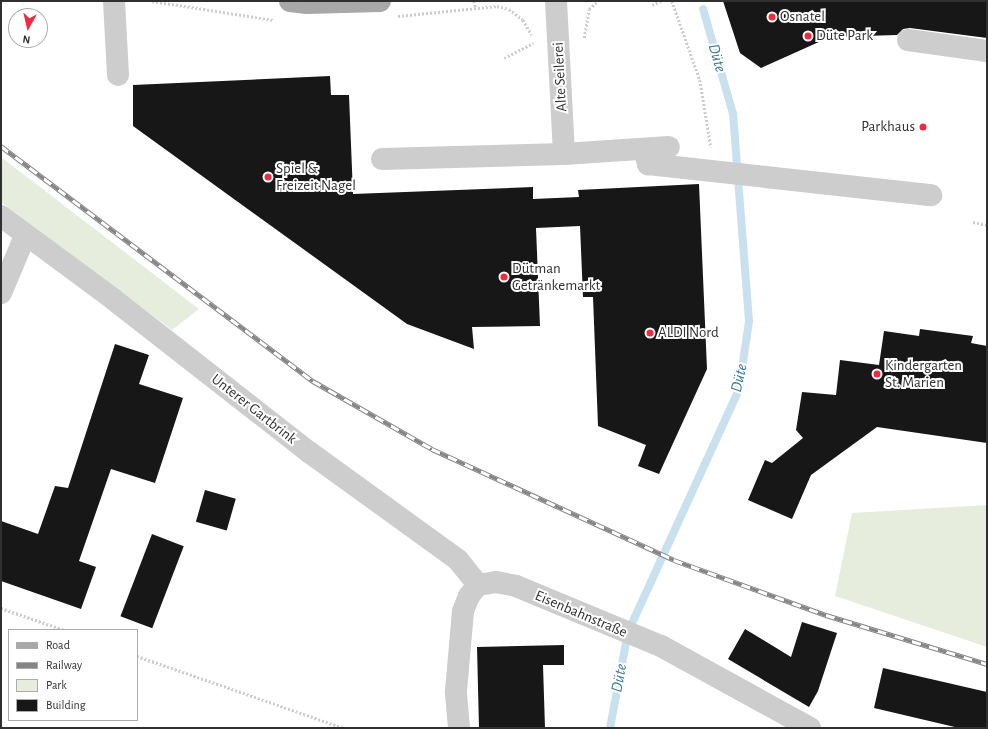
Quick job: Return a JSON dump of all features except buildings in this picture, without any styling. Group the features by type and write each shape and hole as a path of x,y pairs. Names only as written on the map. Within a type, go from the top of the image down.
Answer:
{"main road":[{"path":"302,2 380,1"}],"street":[{"path":"114,1 118,75"},
{"name":"Alte Seilerei","path":"556,1 564,154"},
{"path":"908,40 987,51"},
{"path":"382,159 564,154 669,147"},
{"path":"644,149 648,164 931,196"},
{"name":"Unterer Gartbrink","path":"1,216 25,236 113,299 309,452 458,560 478,585"},
{"path":"1,293 25,236"},
{"name":"Eisenbahnstraße","path":"478,585 496,582 516,586 601,623 661,646 810,728"},
{"path":"459,728 456,691 460,629 469,596 478,585"}],"path":[{"path":"152,1 225,13"},
{"path":"474,1 476,9 497,6 509,9 523,20 537,42 504,58"},
{"path":"584,38 589,9 598,1"},
{"path":"652,5 661,1"},
{"path":"672,1 700,80 710,131 711,150"},
{"path":"974,222 987,225"},
{"path":"1,608 61,629"},
{"path":"138,656 344,728"}],"green space":[{"path":"1,157 199,309 172,330 1,202"},
{"path":"987,505 987,647 835,596 852,513"}],"waterway":[{"name":"Düte","path":"610,728 628,632 739,389 749,321 733,114 703,9"}],"railway":[{"path":"1,146 313,381 432,449 674,560 826,615 987,664"}],"place":[{"name":"Osnatel","path":"772,17"},
{"name":"Düte Park","path":"808,36"},
{"name":"Parkhaus","path":"923,127"},
{"name":"Spiel & Freizeit Nagel","path":"268,177"},
{"name":"Dütman Getränkemarkt","path":"504,277"},
{"name":"ALDI Nord","path":"650,333"},
{"name":"Kindergarten St. Marien","path":"877,374"}]}
